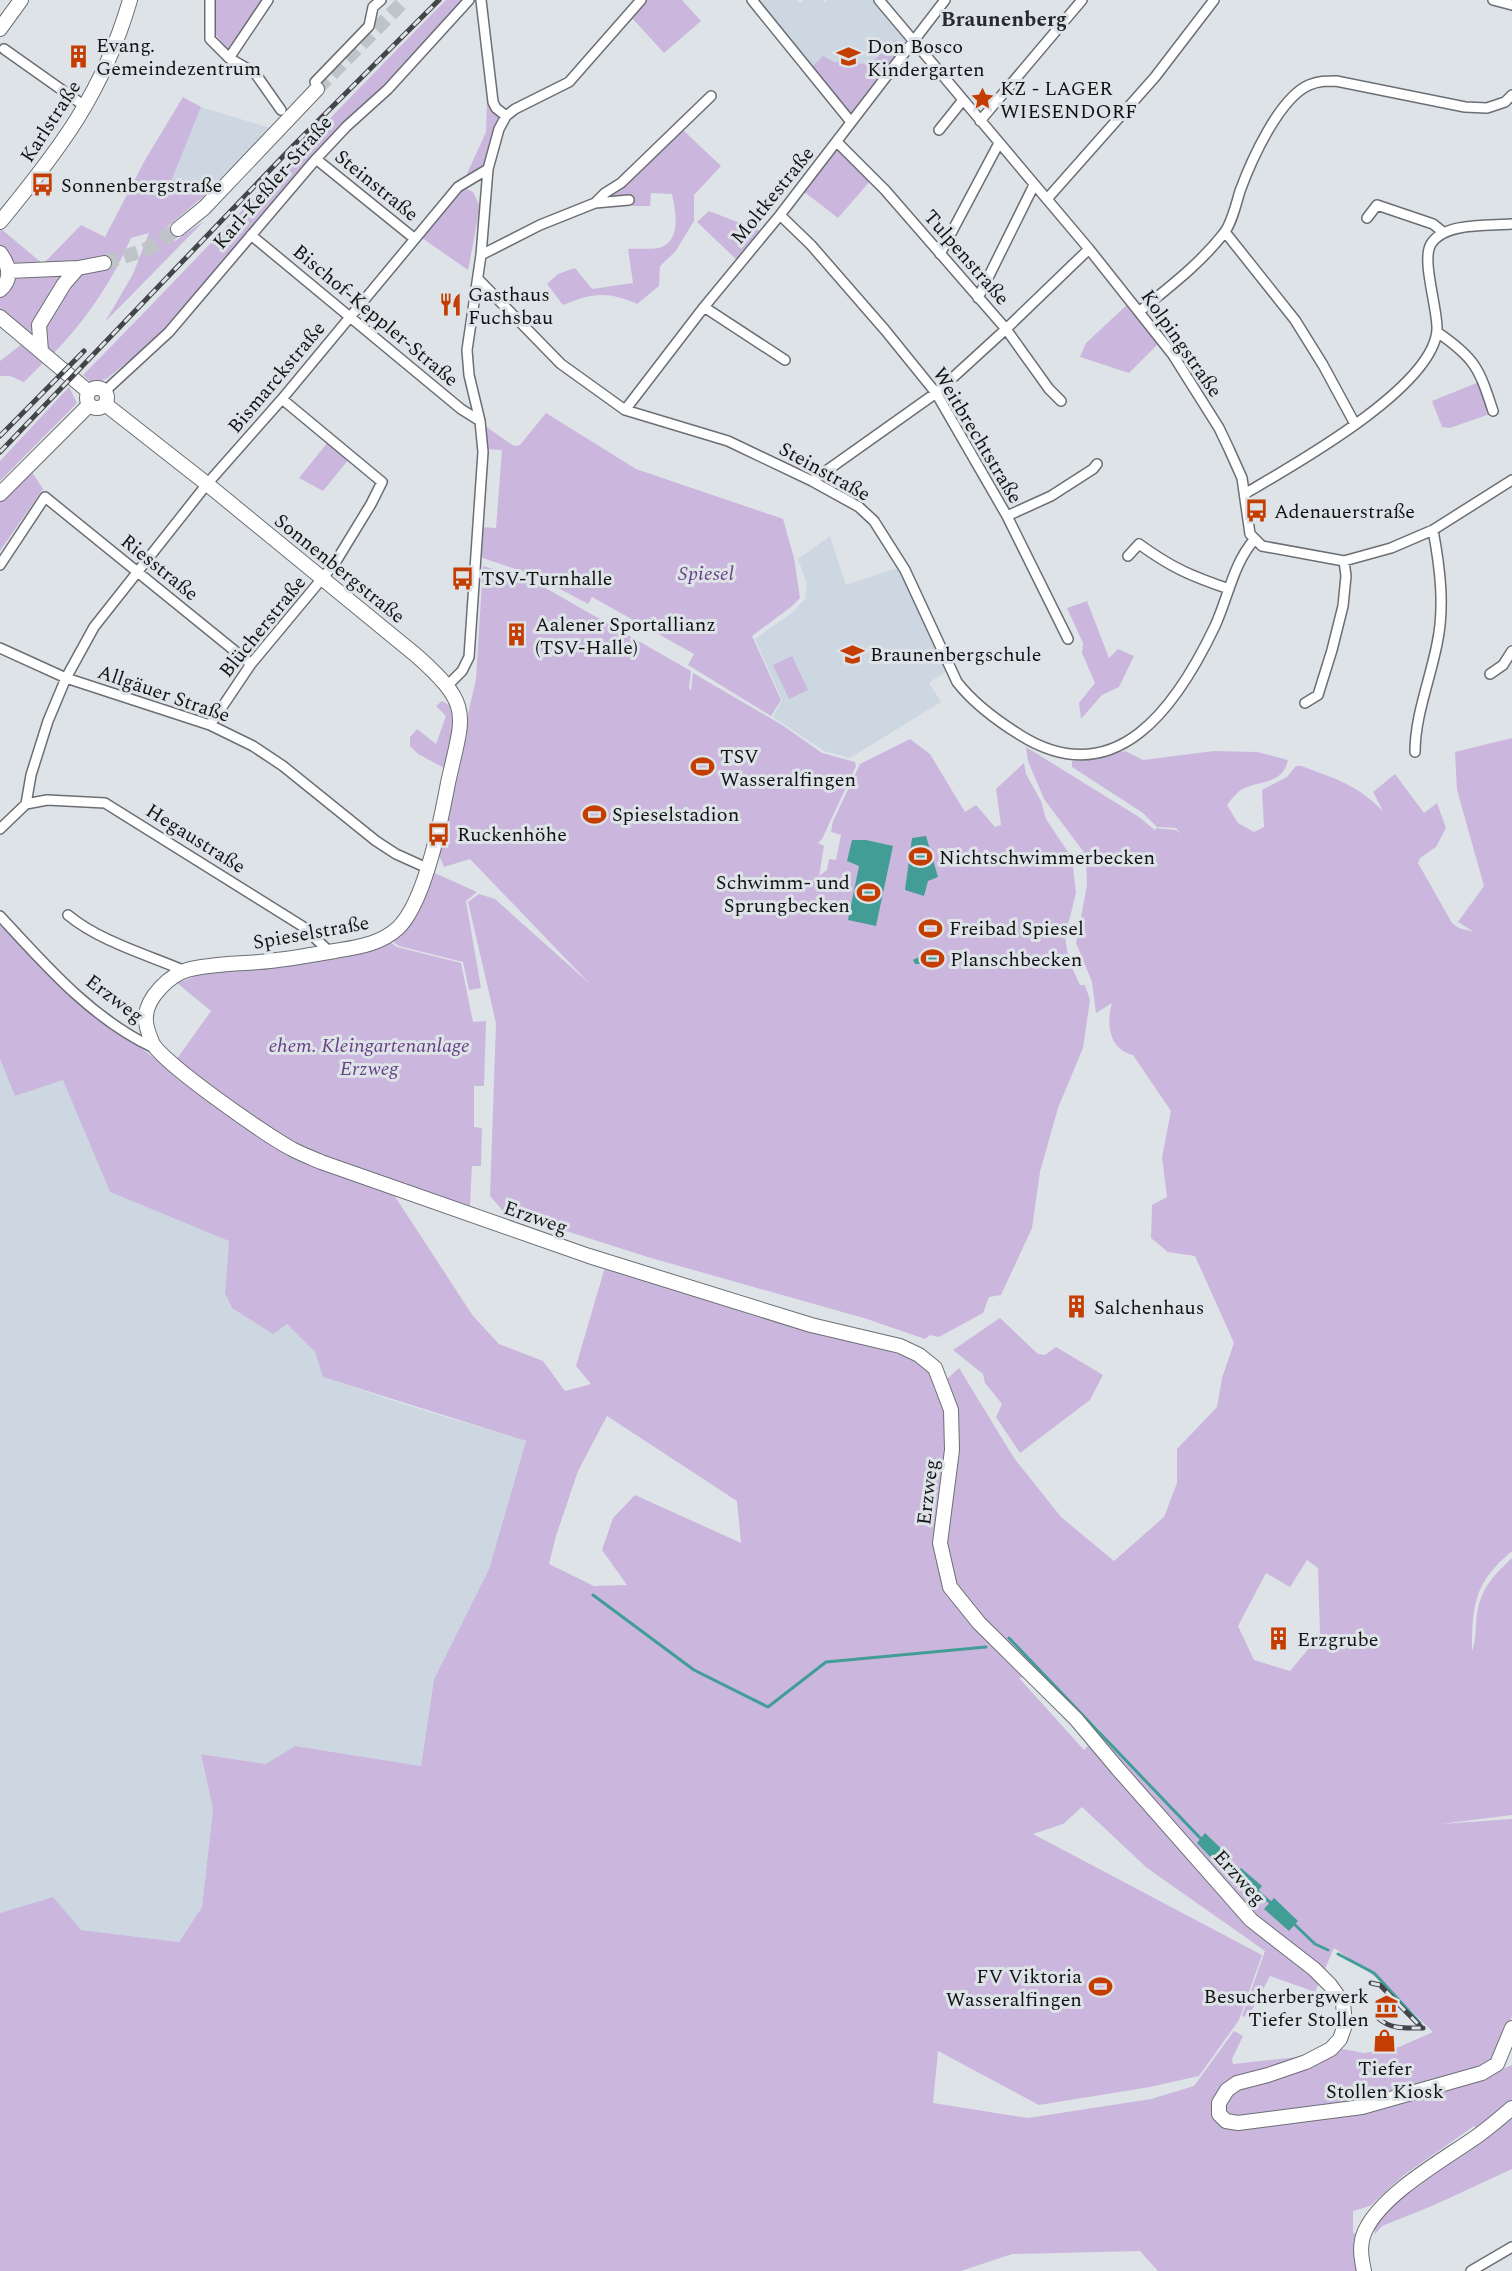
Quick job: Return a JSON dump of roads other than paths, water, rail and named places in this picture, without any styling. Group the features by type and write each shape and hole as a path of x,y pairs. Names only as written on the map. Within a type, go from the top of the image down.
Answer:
{"street":[{"path":"0,29 21,0"},
{"name":"Karlstraße","path":"0,222 48,164 86,107 110,60 130,0"},
{"path":"210,0 210,39 229,58 255,73 281,110"},
{"path":"229,58 268,0"},
{"path":"178,229 204,208 369,26 373,7 381,0"},
{"name":"Karl-Keßler-Straße","path":"105,398 169,332 316,159 347,126 388,89 469,0"},
{"path":"481,0 493,102 496,108 506,116"},
{"path":"448,685 462,671 469,657 483,452 480,421 469,375 467,350 481,255 488,169 499,129 506,116 515,109 569,82 641,0"},
{"path":"752,0 851,122"},
{"name":"Kolpingstraße","path":"879,0 1089,249 1173,355 1219,428 1242,478 1246,493 1247,525 1254,540"},
{"name":"Moltkestraße","path":"625,410 704,307 837,142 945,0"},
{"path":"980,121 1082,0"},
{"path":"1047,199 1155,77 1214,0"},
{"path":"1493,0 1512,5"},
{"path":"4,49 86,107"},
{"path":"1140,311 1185,274 1225,232 1246,177 1266,134 1292,99 1307,86 1323,81 1336,81 1465,107 1487,108 1505,102 1512,95"},
{"path":"595,204 628,176 711,96"},
{"path":"939,130 963,100"},
{"name":"Tulpenstraße","path":"837,142 885,190 1006,329 1049,389 1061,401"},
{"path":"940,254 999,143"},
{"name":"Steinstraße","path":"316,159 415,238"},
{"name":"Bismarckstraße","path":"26,804 31,775 44,731 66,678 94,627 207,484 282,399 458,187 488,169"},
{"path":"978,298 1034,185"},
{"path":"481,255 540,225 595,204 629,200"},
{"path":"1367,218 1377,205 1433,224 1443,232"},
{"name":"Weitbrechtstraße","path":"780,215 826,262 936,393 1007,516 1068,639"},
{"path":"1246,493 1315,452 1355,424 1408,382 1427,358 1437,332 1428,261 1430,245 1443,232 1454,228 1512,224"},
{"path":"1225,232 1295,320 1355,424"},
{"name":"Bischof-Keppler-Straße","path":"250,235 461,409 480,421"},
{"path":"812,481 936,393 1089,249"},
{"path":"0,253 7,262 9,271 8,279 0,290"},
{"path":"9,271 78,268 104,263"},
{"path":"40,351 39,325 63,284 78,268"},
{"name":"Steinstraße","path":"478,279 561,364 625,410 728,441 812,481 859,507 874,521 905,570 957,682 975,702 1005,726 1024,738 1059,753 1086,755 1124,745 1146,727 1178,690 1215,626 1229,590"},
{"path":"704,307 785,360"},
{"path":"0,317 89,398"},
{"path":"1437,332 1461,348 1471,359 1483,379 1493,411"},
{"path":"0,494 96,388 105,398"},
{"name":"Sonnenbergstraße","path":"105,398 448,685"},
{"name":"Blücherstraße","path":"210,725 251,664 322,579 366,513 382,482 282,399"},
{"path":"1007,516 1051,496 1093,469 1097,464"},
{"path":"1128,556 1139,544 1185,574 1229,590 1244,552 1254,540 1262,546 1344,561 1390,548 1433,530 1512,480"},
{"name":"Riesstraße","path":"0,565 45,497 251,664"},
{"path":"1415,752 1415,733 1438,641 1441,591 1439,560 1433,530"},
{"path":"1305,703 1318,695 1332,650 1343,606 1346,576 1344,561"},
{"name":"Allgäuer Straße","path":"0,648 66,678 210,725 253,746 282,766 376,841 396,854 427,868"},
{"path":"1490,674 1503,664 1512,651"},
{"name":"Spieselstraße","path":"154,1048 146,1015 155,994 185,970 330,952 367,945 383,939 399,927 416,903 446,796 462,714 456,697 448,685"},
{"name":"Hegaustraße","path":"26,804 47,800 105,803 302,926 330,952"},
{"path":"0,829 26,804"},
{"path":"68,915 78,924 111,940 185,970"},
{"name":"Erzweg","path":"0,916 68,988 134,1039 154,1048 216,1097 292,1149 321,1162 589,1256 791,1319 900,1346 919,1355 935,1368 951,1410 952,1450 940,1543 950,1587 979,1623 1076,1719 1251,1920 1314,1969 1330,1985 1342,2003 1345,2025 1340,2039 1331,2049 1306,2062 1268,2076 1237,2083 1227,2090 1219,2103 1219,2114 1226,2121 1238,2123 1362,2107 1461,2080 1482,2073 1497,2064 1512,2028"},
{"path":"1364,2271 1360,2253 1364,2232 1375,2214 1412,2180 1478,2135 1512,2108"},
{"path":"1471,2271 1512,2247"}],"waterway":[{"path":"593,1595 694,1670 768,1707 826,1662 986,1647"},
{"path":"1009,1638 1203,1841"},
{"path":"1223,1860 1238,1873"},
{"path":"1256,1890 1272,1904"},
{"path":"1292,1922 1315,1944 1328,1950"},
{"path":"1338,1954 1374,1973 1420,2023"}],"tunnel":[{"path":"317,89 405,0"},
{"path":"104,263 145,250 178,229"}],"railway":[{"path":"0,452 293,146 439,0"},
{"path":"0,436 84,351"},
{"path":"1371,1983 1380,1985 1422,2028"},
{"path":"1362,1993 1363,1999"},
{"path":"1378,2018 1388,2025 1423,2028"}],"place":[{"name":"Evang. Gemeindezentrum","path":"78,56"},
{"name":"Don Bosco Kindergarten","path":"849,57"},
{"name":"KZ - LAGER WIESENDORF","path":"982,99"},
{"name":"Sonnenbergstraße","path":"43,185"},
{"name":"Gasthaus Fuchsbau","path":"450,305"},
{"name":"Adenauerstraße","path":"1256,511"},
{"name":"TSV-Turnhalle","path":"463,578"},
{"name":"Aalener Sportallianz (TSV-Halle)","path":"517,635"},
{"name":"Braunenbergschule","path":"852,654"},
{"name":"TSV Wasseralfingen","path":"702,767"},
{"name":"Spieselstadion","path":"594,814"},
{"name":"Ruckenhöhe","path":"439,834"},
{"name":"Nichtschwimmerbecken","path":"921,857"},
{"name":"Schwimm- und Sprungbecken","path":"868,893"},
{"name":"Freibad Spiesel","path":"931,928"},
{"name":"Planschbecken","path":"932,959"},
{"name":"Salchenhaus","path":"1076,1307"},
{"name":"Erzgrube","path":"1279,1639"},
{"name":"FV Viktoria Wasseralfingen","path":"1100,1987"},
{"name":"Besucherbergwerk Tiefer Stollen","path":"1387,2007"},
{"name":"Tiefer Stollen Kiosk","path":"1385,2041"}],"district":[{"name":"Braunenberg","path":"1004,19"}],"park label":[{"name":"Spiesel","path":"706,573"},
{"name":"ehem. Kleingartenanlage Erzweg","path":"369,1056"}]}
